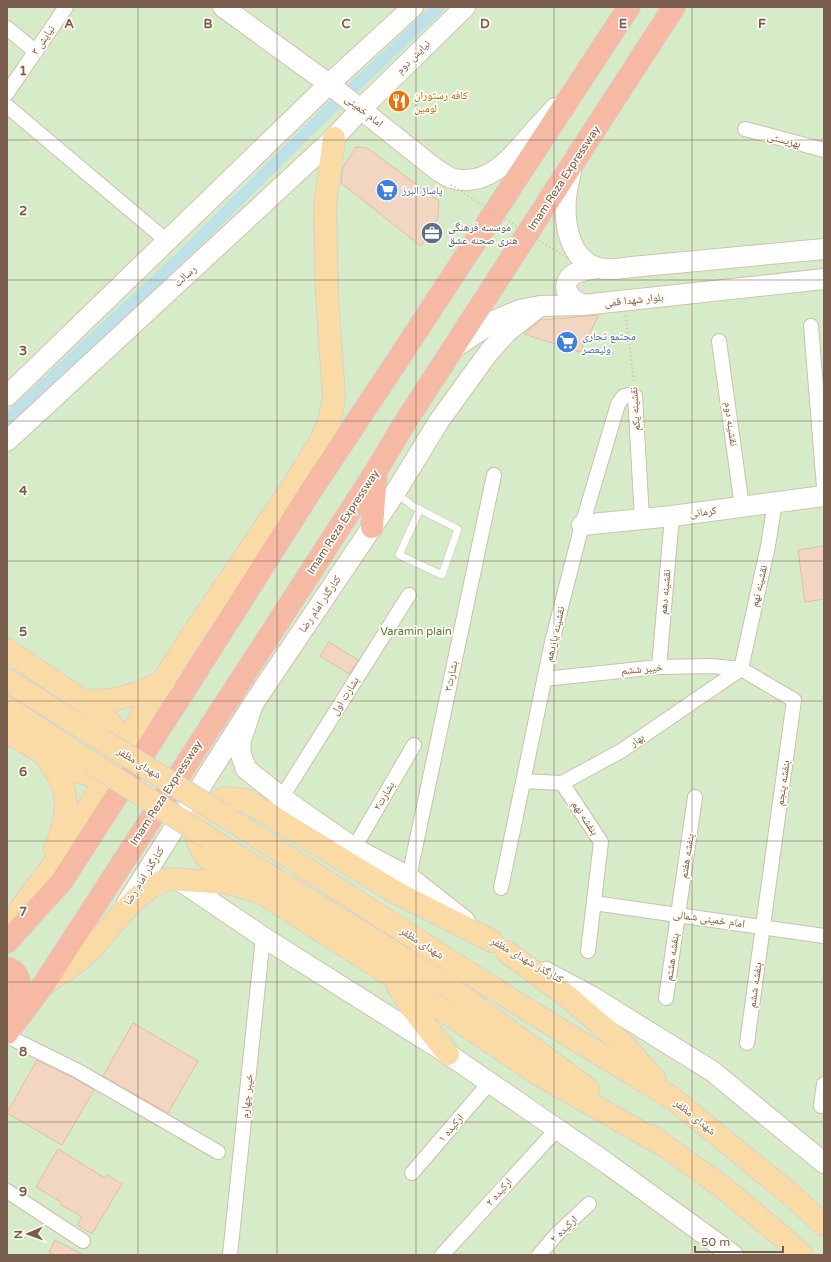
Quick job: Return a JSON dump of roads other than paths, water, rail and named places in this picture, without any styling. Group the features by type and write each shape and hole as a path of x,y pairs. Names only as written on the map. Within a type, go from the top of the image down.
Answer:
{"highway":[{"path":"7,942 62,881 310,492 402,355 628,7"},
{"name":"Imam Reza Expressway","path":"9,1031 44,984 674,7"},
{"path":"372,527 376,471"},
{"path":"7,969 14,971 20,984 18,999 9,1031"}],"main road":[{"name":"امام خمینی","path":"225,7 330,84 437,170 450,177 466,180 484,177 497,170 510,159 538,126 575,88"},
{"path":"7,396 330,84 413,7"},
{"name":"نیایش دوم","path":"361,109 465,7"},
{"name":"رسالت","path":"7,441 334,138 361,109"},
{"path":"7,927 64,850 145,708 194,632 291,489 320,442 329,422 334,398 327,295 325,206 334,138"},
{"path":"572,164 565,214 569,234 574,251 582,259 597,268"},
{"path":"583,305 571,297 566,286 571,275 578,272 597,268 605,269 632,267 824,249"},
{"name":"بلوار شهدا قمی","path":"454,348 496,320 520,310 540,306 583,305 824,279"},
{"name":"کنارگذر امام رضا","path":"119,917 253,704 395,493 439,421 489,352 507,332 540,306"},
{"name":"کرمانی","path":"582,525 672,516 824,496"},
{"path":"7,650 85,701 110,721 116,733 113,754 103,768 93,776 73,770 7,732"},
{"name":"شهدای مظفر","path":"7,680 223,815 533,1014 672,1098 783,1189 824,1225"},
{"path":"85,701 113,700 140,692 164,680"},
{"name":"کنارگذر شهدای مظفر","path":"253,704 241,740 240,751 246,769 282,797 354,848 409,878 499,946 591,996 712,1072 824,1163"},
{"name":"شهدای مظفر","path":"7,708 210,839 448,986 720,1186 785,1239 802,1255"},
{"path":"41,880 57,843 65,813 64,790 44,753"},
{"path":"663,1145 538,1074 392,976 205,856 197,840 200,819 207,807 225,798 245,800 395,892 499,946 567,996 624,1045 672,1098"},
{"path":"44,984 67,970 92,948 119,917 146,891 161,881 170,879 229,883 262,893"},
{"path":"179,880 263,937 490,1082 733,1255"},
{"path":"392,976 411,1006 448,1054"}],"street":[{"name":"نیایش ۳","path":"7,94 66,7"},
{"path":"7,28 36,52"},
{"path":"7,106 167,242"},
{"name":"بهزیستی","path":"745,129 824,150"},
{"path":"811,326 824,487"},
{"name":"نقشینه دوم","path":"719,341 742,506"},
{"name":"نقشینه یازدهم","path":"500,888 552,642 582,525 618,404 624,396 635,396"},
{"name":"نقشینه یکم","path":"635,396 642,518"},
{"name":"بشارت۳","path":"409,878 494,476"},
{"name":"نقشینه نهم","path":"741,668 768,546 775,502"},
{"name":"نقشینه دهم","path":"659,667 672,516"},
{"name":"بشارت اول","path":"282,797 409,595"},
{"name":"خیبر ششم","path":"544,679 659,667 712,666 741,668"},
{"name":"بهار","path":"562,783 621,751 741,668"},
{"name":"بنفشه پنجم","path":"741,668 794,700 763,927"},
{"name":"بشارت۲","path":"354,848 414,745"},
{"path":"523,781 562,783"},
{"name":"بنفشه نهم","path":"562,783 601,842 588,951"},
{"name":"بنفشه هفتم","path":"678,915 695,797"},
{"name":"امام خمینی شمالی","path":"594,903 824,936"},
{"name":"بنفشه هشتم","path":"666,998 678,915"},
{"name":"بنفشه ششم","path":"747,1044 763,927"},
{"name":"خیبر چهارم","path":"230,1255 263,937"},
{"path":"9,1031 218,1152"},
{"name":"ارکیده ۱","path":"412,1173 490,1082"},
{"path":"821,1106 824,1084"},
{"name":"ارکیده ۲","path":"442,1255 556,1129"},
{"path":"7,1191 83,1241"},
{"name":"ارکیده ۳","path":"539,1255 557,1234 589,1204"}],"lane":[{"path":"395,493 420,509 458,529 442,576 399,555 420,509"}],"waterway":[{"path":"353,88 439,7"},
{"path":"7,420 183,255 333,106"}],"place":[{"name":"کافه رستوران لومین","path":"399,101"},
{"name":"پاساژ البرز","path":"387,190"},
{"name":"موسسه فرهنگی هنری صحنه عشق","path":"432,233"},
{"name":"مجتمع تجاری ولیعصر","path":"567,342"}],"park label":[{"name":"Varamin plain","path":"416,631"}]}
